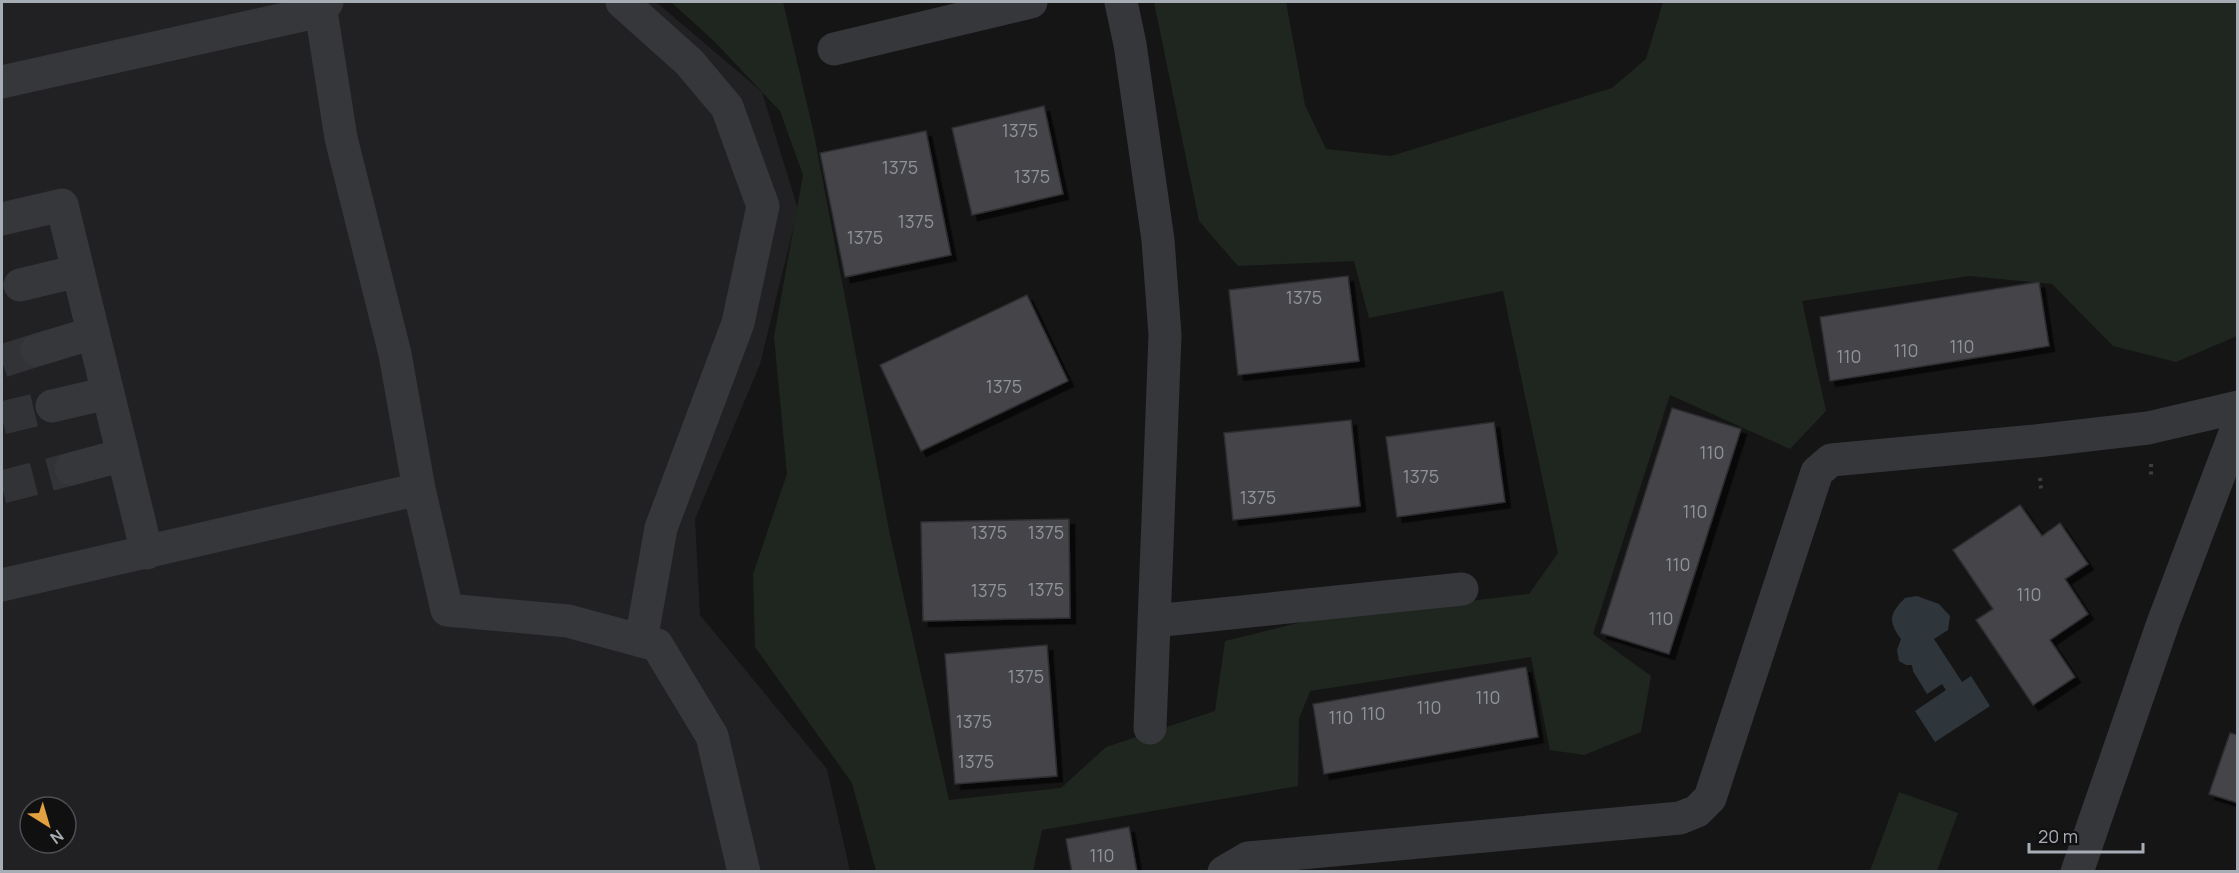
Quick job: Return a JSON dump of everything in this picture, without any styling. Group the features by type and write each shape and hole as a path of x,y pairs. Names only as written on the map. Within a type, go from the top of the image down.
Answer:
{"lane":[{"path":"622,2 689,62 727,107 763,206 738,323 661,528 641,640"},
{"path":"834,49 1030,2"},
{"path":"1121,2 1130,44 1158,240 1165,335 1150,728"},
{"path":"2,82 324,6 341,138 395,354 419,489 447,610 567,621 657,645 712,736 744,872"},
{"path":"2,219 62,204 147,553"},
{"path":"20,285 78,271"},
{"path":"37,350 93,333"},
{"path":"52,406 108,393"},
{"path":"1224,872 1248,858 1680,818 1697,811 1710,798 1817,472 1831,460 2148,428 2238,407"},
{"path":"2077,872 2163,623 2238,425"},
{"path":"71,469 123,455"},
{"path":"2,585 419,489"},
{"path":"1155,621 1462,589"}],"shaded area":[{"path":"2,2 656,2 762,92 798,209 760,364 695,519 700,615 827,769 850,871 2,872"},
{"path":"671,2 783,2 814,134 890,535 949,800 1061,788 1106,747 1215,711 1225,641 1310,620 1529,594 1558,553 1503,291 1369,318 1354,261 1238,266 1199,221 1154,2 1286,2 1305,105 1326,149 1391,156 1612,88 1646,59 1663,2 2237,2 2237,336 2176,362 2113,346 2052,284 1969,276 1802,301 1826,411 1790,449 1670,395 1593,634 1651,676 1641,732 1584,755 1550,750 1531,657 1310,691 1299,719 1298,786 1042,830 1033,871 876,871 852,783 755,647 753,574 787,474 774,337 803,175 780,111 715,42"},
{"path":"1917,596 1939,604 1950,616 1948,630 1934,639 1962,682 1971,676 1990,706 1935,742 1915,711 1946,690 1942,684 1927,694 1913,671 1912,665 1899,661 1897,650 1901,639 1892,622 1893,613 1905,598"},
{"path":"1899,792 1958,813 1937,871 1870,871"}],"building":[{"path":"1044,106 1063,194 972,215 952,128"},
{"path":"926,131 951,255 845,277 820,153"},
{"path":"1348,276 1359,361 1238,375 1229,290"},
{"path":"2039,282 2049,346 1830,381 1820,317"},
{"path":"1027,295 1068,381 921,451 880,365"},
{"path":"1672,408 1741,429 1669,654 1601,633"},
{"path":"1351,420 1360,506 1233,520 1224,433"},
{"path":"1494,422 1505,502 1397,517 1386,437"},
{"path":"2020,505 2042,536 2060,523 2088,564 2065,579 2088,614 2050,640 2075,677 2033,705 1976,620 1993,609 1953,550"},
{"path":"1069,519 1070,618 923,621 921,522"},
{"path":"1047,645 1057,776 955,784 945,654"},
{"path":"1526,667 1538,737 1324,774 1313,704"},
{"path":"2230,733 2238,735 2238,803 2209,794"},
{"path":"1129,827 1137,872 1072,872 1066,839"}],"tunnel":[{"path":"2,361 37,350"},
{"path":"2,418 52,406"},
{"path":"2,487 71,469"}]}
